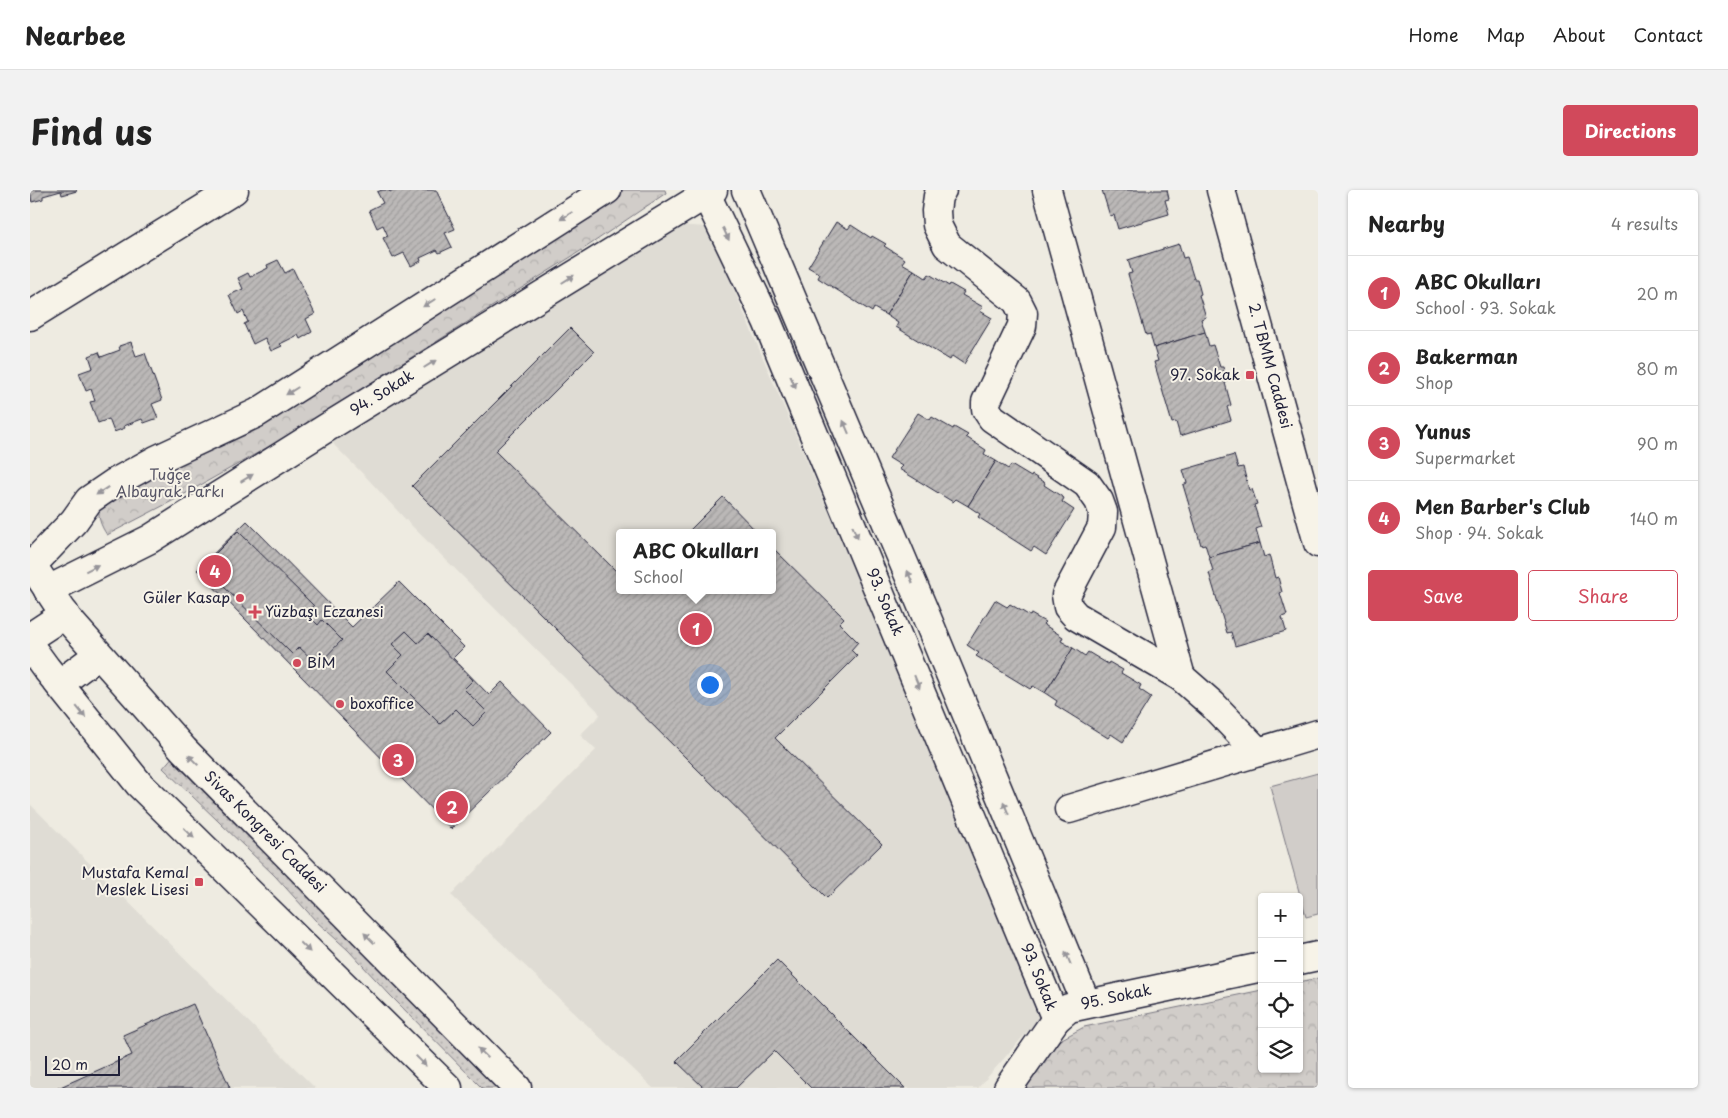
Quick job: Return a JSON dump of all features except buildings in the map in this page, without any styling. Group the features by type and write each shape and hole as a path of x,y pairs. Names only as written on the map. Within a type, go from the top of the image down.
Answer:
{"street":[{"path":"30,316 234,190"},
{"path":"31,563 74,521 89,500 114,483 156,460 257,413 607,190"},
{"path":"746,190 922,606 1086,1003"},
{"path":"942,190 938,196 936,218 937,225 947,245 1017,301 1023,314 1022,326 986,402 986,409 992,418 1087,484 1096,495 1101,506 1102,527 1066,595 1068,607 1076,616 1181,677 1213,705 1258,752"},
{"path":"1047,190 1181,677"},
{"name":"2. TBMM Caddesi","path":"1221,190 1318,543"},
{"name":"94. Sokak","path":"48,590 150,539 708,191"},
{"name":"93. Sokak","path":"708,191 767,321 1056,1019"},
{"name":"Sivas Kongresi Caddesi","path":"31,563 65,614 98,654 184,750 517,1088"},
{"path":"891,618 922,606"},
{"path":"30,637 65,614"},
{"path":"30,646 139,784 448,1088"},
{"path":"59,684 98,654"},
{"path":"1069,809 1318,734"},
{"path":"1303,959 1318,956"},
{"name":"95. Sokak","path":"1008,1088 1056,1019 1069,1008 1258,968"}],"shaded area":[{"path":"677,225 707,227 1043,1014 978,1088 653,1088 451,895 596,750 580,735 600,715 408,522 335,446 327,434 463,361"},
{"path":"30,804 35,809 315,1088 30,1088"}],"green space":[{"name":"Tuğçe Albayrak Parkı","path":"620,190 665,190 666,193 582,250 277,442 107,535 100,520 101,505"},
{"path":"174,755 497,1088 482,1088 348,950 316,921 275,876 163,768"},
{"path":"1318,773 1318,914 1306,917 1303,906 1303,893 1299,893 1270,786"},
{"path":"1318,978 1318,1088 1024,1088 1045,1057 1060,1040 1084,1027 1258,991 1258,1073 1303,1073 1303,981"}],"place":[{"name":"97. Sokak","path":"1250,375"},
{"name":"Men Barber's Club","path":"215,571"},
{"name":"Güler Kasap","path":"240,598"},
{"name":"Yüzbaşı Eczanesi","path":"255,612"},
{"name":"ABC Okulları","path":"696,629"},
{"name":"BİM","path":"297,663"},
{"name":"boxoffice","path":"340,704"},
{"name":"Yunus","path":"398,760"},
{"name":"Bakerman","path":"452,807"},
{"name":"Mustafa Kemal Meslek Lisesi","path":"199,882"}]}
